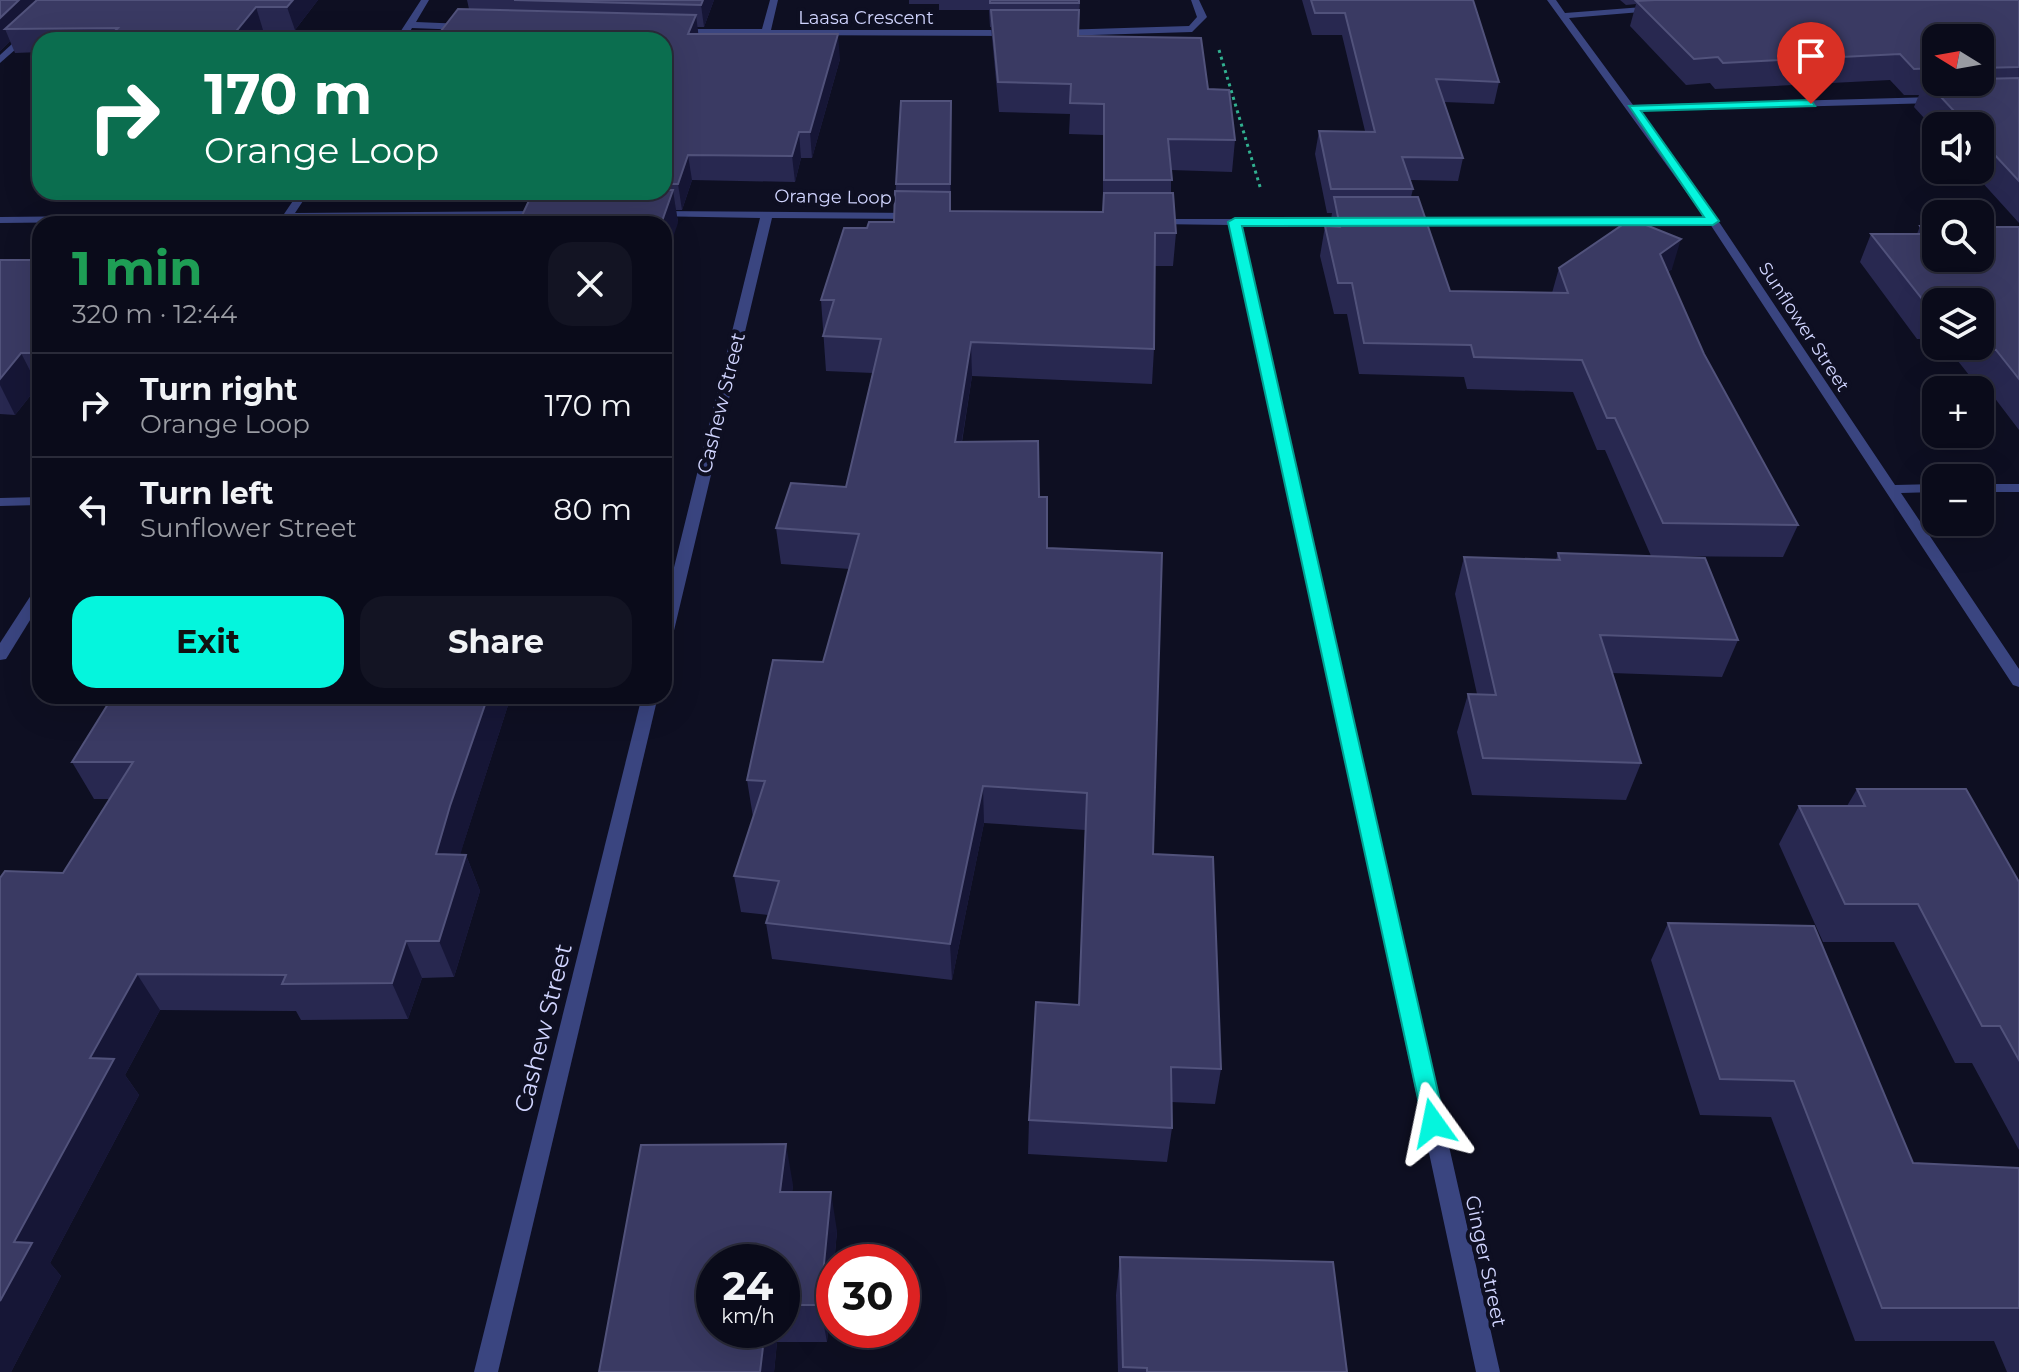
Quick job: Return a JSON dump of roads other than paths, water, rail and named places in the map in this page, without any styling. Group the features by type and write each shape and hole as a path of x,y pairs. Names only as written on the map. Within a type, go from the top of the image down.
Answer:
{"street":[{"path":"405,32 425,0"},
{"path":"765,35 774,0"},
{"path":"1051,33 1192,29 1202,17 1195,0"},
{"name":"Sunflower Street","path":"1551,0 1713,221 2019,681"},
{"path":"1562,16 1667,7"},
{"path":"410,25 471,27"},
{"path":"0,60 31,30"},
{"name":"Laasa Crescent","path":"672,32 765,35 1020,33"},
{"path":"1633,108 1942,100"},
{"path":"450,216 560,214"},
{"name":"Orange Loop","path":"640,214 923,217"},
{"name":"Cashew Street","path":"672,606 767,214"},
{"path":"0,220 32,220"},
{"path":"1141,220 1365,222"},
{"path":"1397,222 1713,221"},
{"name":"Ginger Street","path":"1235,222 1488,1372"},
{"path":"1889,489 1922,488"},
{"path":"1994,488 2019,488"},
{"path":"0,502 32,501"},
{"path":"0,655 32,605"},
{"name":"Cashew Street","path":"486,1372 648,704"}]}
